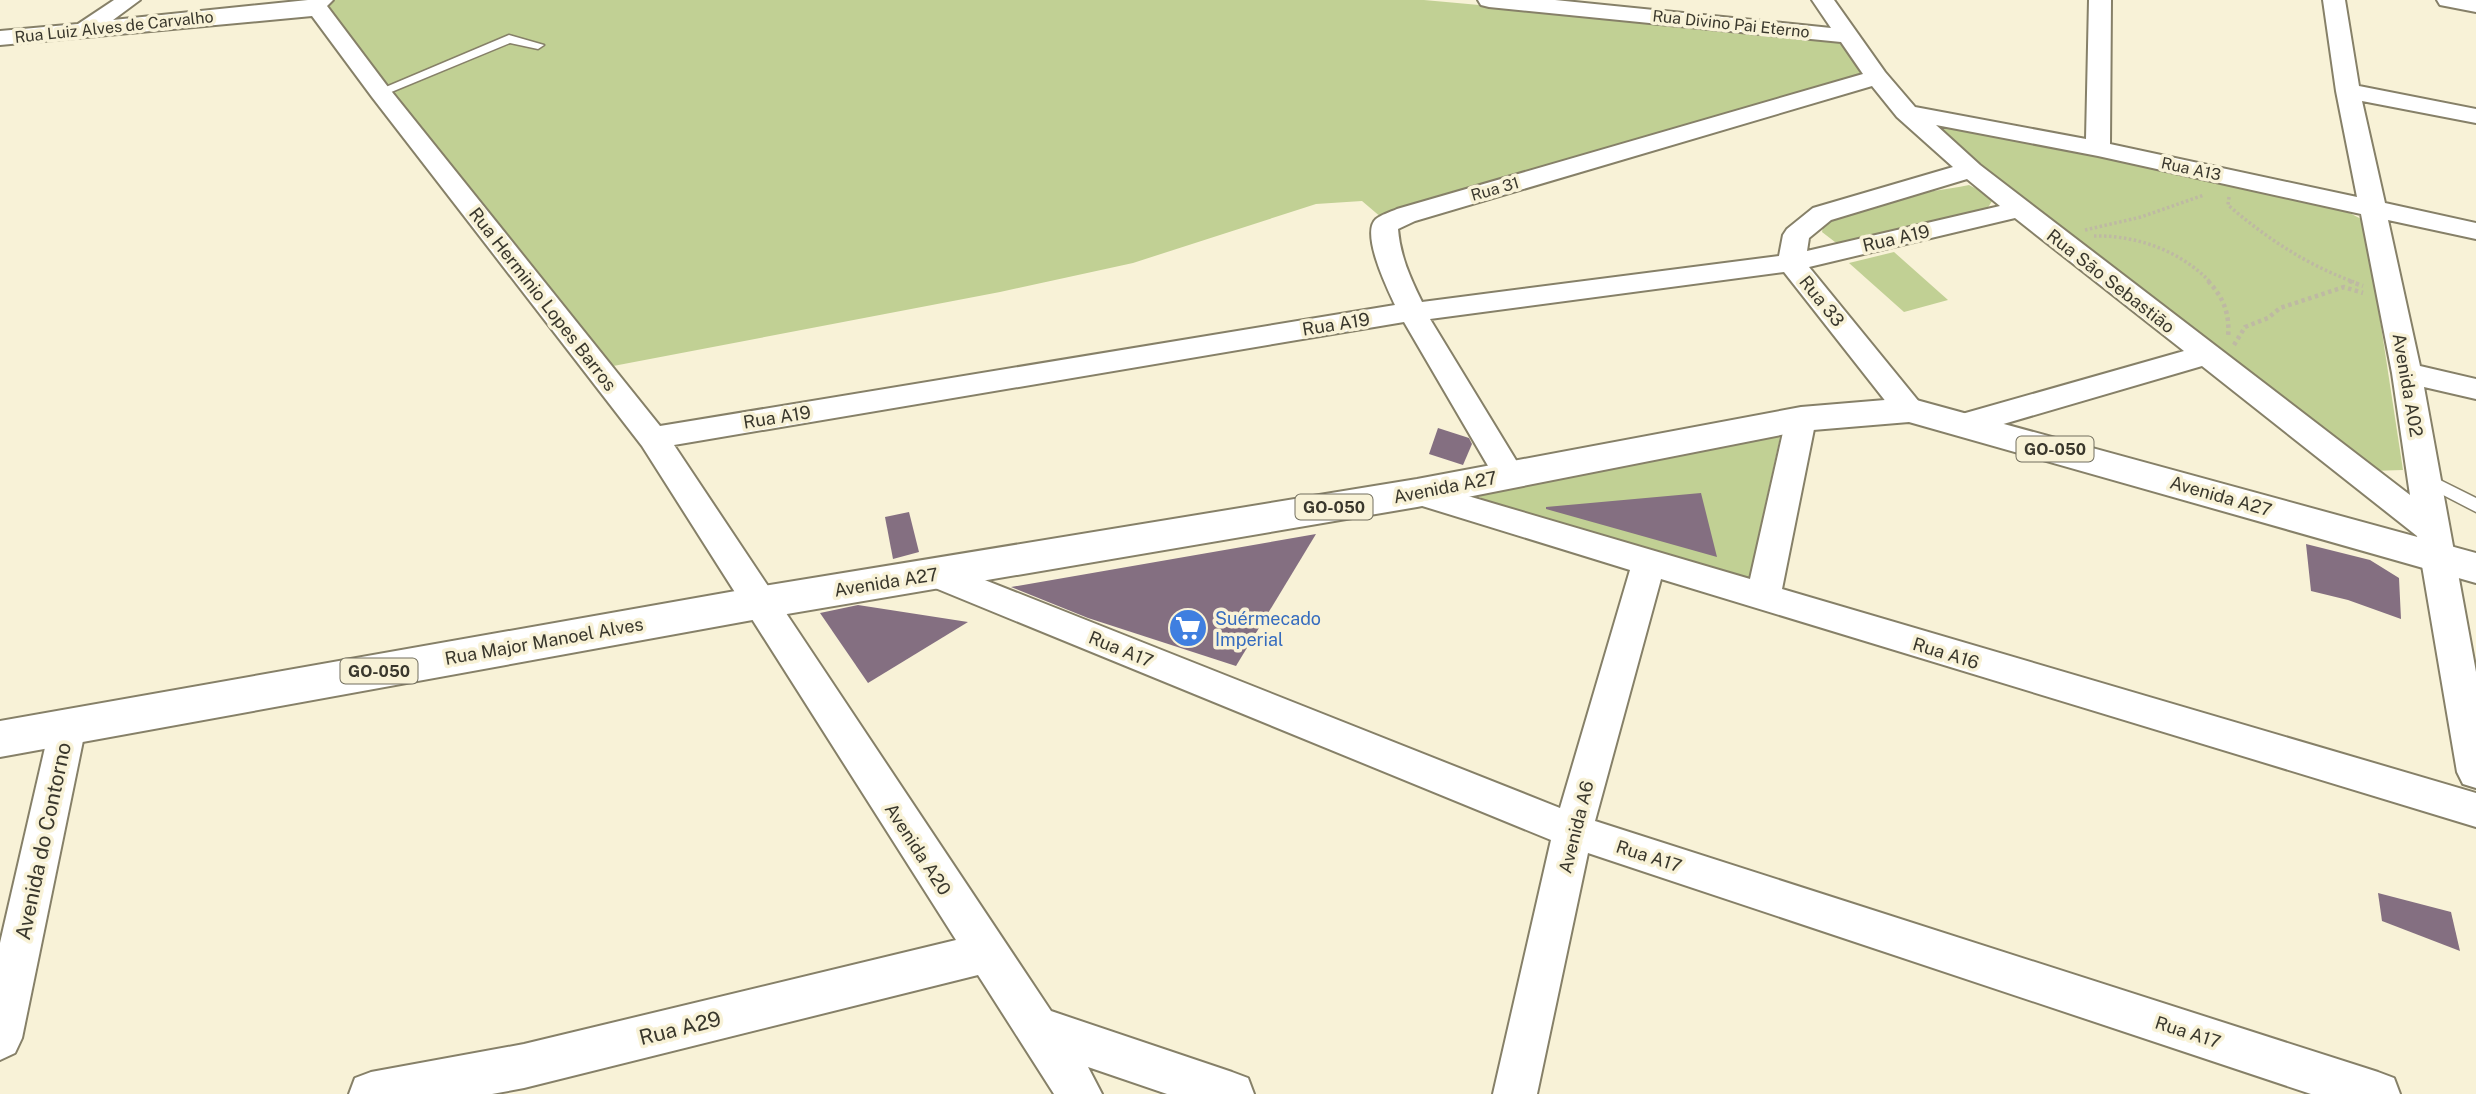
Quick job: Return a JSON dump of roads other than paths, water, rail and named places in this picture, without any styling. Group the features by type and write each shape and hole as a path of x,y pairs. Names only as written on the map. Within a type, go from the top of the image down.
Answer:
{"main road":[{"name":"Avenida A27","path":"758,603 1417,493 1801,419 1909,410 2434,544 2476,568"},
{"name":"Rua Major Manoel Alves","path":"0,739 758,603"}],"street":[{"path":"81,32 129,0"},
{"name":"Rua Divino Pai Eterno","path":"1489,0 1579,4 1848,36"},
{"path":"2098,149 2100,0"},
{"name":"Avenida A02","path":"2334,0 2348,90 2407,373 2434,544 2476,772"},
{"path":"2448,0 2476,5"},
{"name":"Rua Luiz Alves de Carvalho","path":"0,38 81,32 317,4"},
{"name":"Rua Herminio Lopes Barros","path":"317,4 380,92 653,438 758,603"},
{"name":"Rua São Sebastião","path":"1832,5 1848,36 1877,77 1906,111 1971,170 2019,209 2221,348 2434,544"},
{"name":"Rua 31","path":"1509,475 1410,312 1383,233 1385,225 1394,219 1877,77"},
{"path":"2348,90 2476,116"},
{"name":"Rua A13","path":"1906,111 2098,149 2476,231"},
{"name":"Rua 33","path":"1909,410 1791,263 1796,235 1822,214 1971,170"},
{"name":"Rua A19","path":"653,438 1410,312 1791,263 2019,209"},
{"name":"Avenida A27","path":"1966,424 2221,348"},
{"path":"2407,373 2476,388"},
{"path":"1763,598 1801,419"},
{"name":"Rua A16","path":"1417,493 2476,810"},
{"name":"Avenida A6","path":"1515,1094 1573,831 1649,563"},
{"name":"Rua A17","path":"935,574 1573,831 2378,1094"},
{"name":"Avenida A20","path":"758,603 986,953 1040,1029 1080,1094"},
{"name":"Avenida do Contorno","path":"0,1038 68,726"},
{"name":"Rua A29","path":"371,1094 529,1080 986,953"},
{"path":"1040,1029 1232,1094"}],"lane":[{"path":"380,92 509,39 538,45"},
{"path":"2423,478 2476,506"}],"place":[{"name":"Suérmecado Imperial","path":"1188,628"}]}
